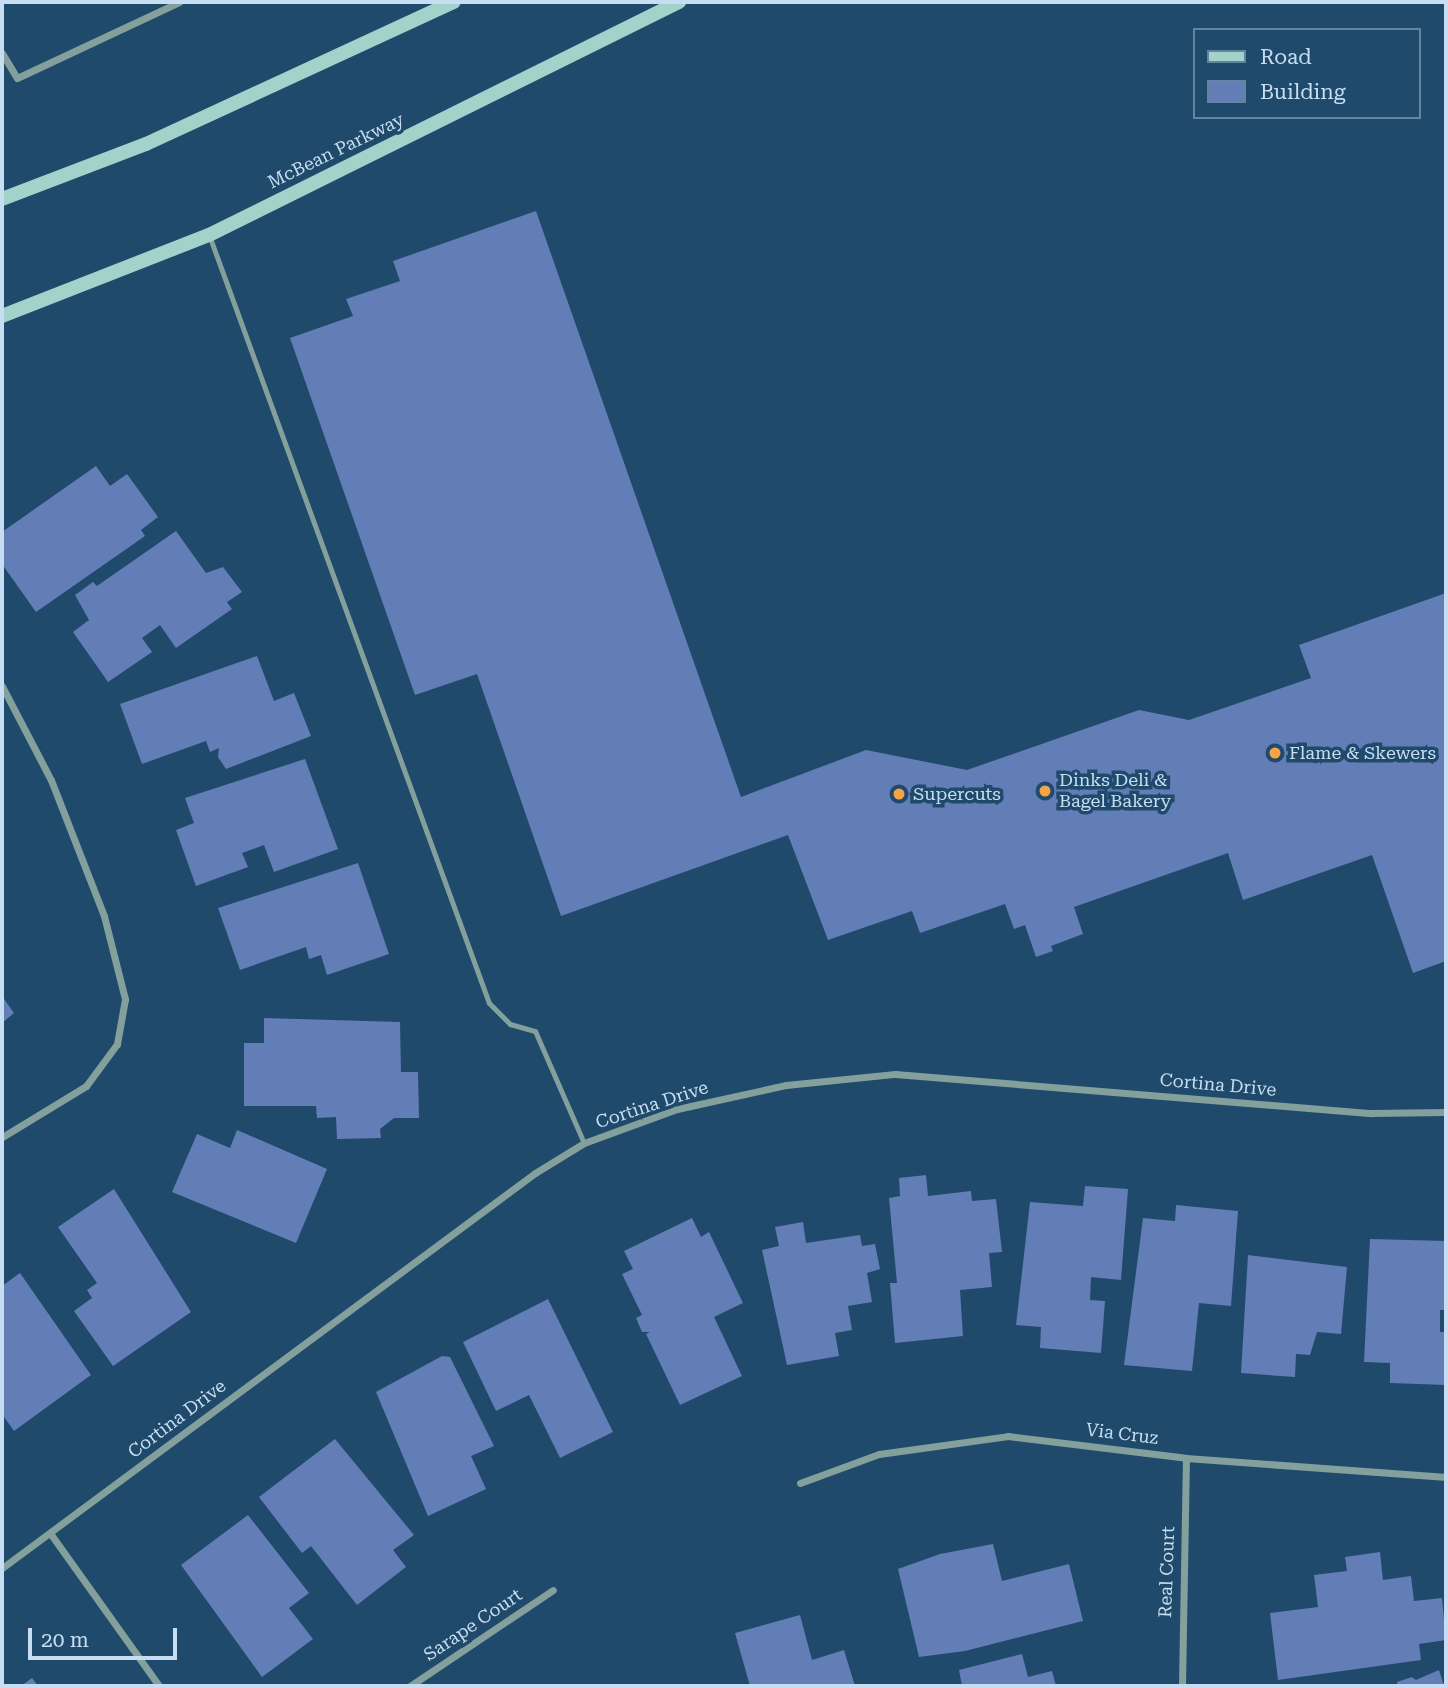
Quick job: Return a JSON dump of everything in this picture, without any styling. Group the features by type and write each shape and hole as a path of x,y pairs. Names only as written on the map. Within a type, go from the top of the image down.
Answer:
{"main road":[{"path":"2,199 146,144 454,2"},
{"name":"McBean Parkway","path":"2,316 209,235 679,2"}],"street":[{"path":"2,53 17,78 179,2"},
{"path":"2,686 51,780 104,916 125,999 117,1044 86,1086 2,1137"},
{"name":"Cortina Drive","path":"2,1568 535,1173 584,1143 677,1110 772,1088 895,1074 1371,1113 1446,1112"},
{"name":"Via Cruz","path":"800,1483 879,1454 1008,1436 1186,1458 1446,1477"},
{"name":"Real Court","path":"1182,1686 1186,1458"},
{"path":"50,1533 159,1686"},
{"name":"Sarape Court","path":"410,1686 553,1590"}],"lane":[{"path":"209,235 489,1003 510,1024 535,1031 584,1143"}],"building":[{"path":"536,211 741,797 866,750 967,770 1139,710 1189,720 1311,678 1299,645 1446,593 1446,961 1413,973 1372,855 1243,900 1228,853 1074,907 1083,934 1051,946 1053,951 1036,957 1025,925 1014,929 1005,904 920,933 912,911 828,940 788,835 561,916 477,674 415,695 290,338 353,316 346,299 400,281 393,261"},
{"path":"96,466 110,486 127,474 158,517 141,530 145,536 36,612 2,564 2,532"},
{"path":"176,531 206,573 223,567 242,592 227,602 232,609 176,648 160,625 142,638 152,652 108,682 73,632 89,620 75,595 93,582 97,586"},
{"path":"257,656 274,701 294,693 311,736 226,769 218,757 219,748 210,752 206,741 142,764 120,704"},
{"path":"305,759 338,849 274,872 264,845 242,853 248,867 196,886 176,830 194,823 185,798"},
{"path":"358,863 389,954 327,975 321,955 309,959 306,947 240,970 218,908"},
{"path":"2,996 14,1013 2,1023"},
{"path":"264,1018 400,1022 401,1072 418,1072 419,1118 394,1118 380,1129 381,1138 337,1139 336,1117 317,1118 316,1106 244,1106 244,1043 264,1043"},
{"path":"237,1130 327,1169 296,1243 172,1192 197,1134 230,1148"},
{"path":"926,1175 928,1196 971,1191 972,1201 996,1199 1002,1252 989,1253 992,1287 960,1290 963,1336 895,1343 890,1283 897,1283 889,1198 900,1196 899,1178"},
{"path":"1085,1186 1128,1189 1121,1280 1091,1277 1090,1300 1105,1301 1101,1353 1040,1348 1041,1327 1016,1325 1030,1202 1083,1206"},
{"path":"114,1189 191,1312 113,1366 74,1311 92,1298 87,1290 97,1283 58,1227"},
{"path":"1176,1205 1238,1211 1231,1306 1199,1303 1192,1371 1124,1365 1143,1218 1175,1221"},
{"path":"692,1218 701,1237 709,1232 743,1303 714,1317 742,1376 680,1405 646,1334 650,1332 642,1332 636,1318 642,1315 622,1274 633,1269 624,1251"},
{"path":"803,1222 806,1243 860,1235 862,1246 875,1244 880,1269 867,1273 872,1302 848,1306 852,1330 835,1333 839,1356 787,1365 762,1250 779,1246 775,1227"},
{"path":"1370,1239 1446,1241 1446,1310 1440,1310 1440,1332 1446,1332 1446,1385 1390,1383 1390,1363 1364,1362"},
{"path":"1248,1255 1347,1267 1341,1334 1317,1332 1310,1355 1296,1354 1295,1377 1241,1373"},
{"path":"20,1273 91,1375 14,1431 2,1414 2,1286"},
{"path":"548,1299 613,1432 560,1458 529,1395 496,1411 463,1342"},
{"path":"442,1356 450,1357 494,1446 471,1456 486,1489 428,1516 376,1392"},
{"path":"335,1439 414,1535 393,1550 406,1567 357,1605 311,1546 302,1553 259,1497"},
{"path":"248,1515 309,1593 289,1608 313,1639 262,1677 181,1565"},
{"path":"993,1544 1002,1581 1069,1564 1083,1621 965,1651 919,1657 898,1569 940,1554"},
{"path":"1380,1552 1383,1580 1411,1576 1414,1601 1442,1598 1446,1640 1419,1644 1421,1660 1278,1680 1270,1613 1318,1607 1314,1575 1347,1571 1345,1557"},
{"path":"800,1615 812,1660 844,1650 855,1686 750,1686 735,1633"},
{"path":"1022,1654 1028,1677 1052,1671 1056,1686 962,1686 959,1670"},
{"path":"1439,1670 1444,1686 1398,1686 1397,1682 1412,1677 1416,1680"},
{"path":"32,1678 38,1686 21,1686"}],"place":[{"name":"Flame & Skewers","path":"1275,753"},
{"name":"Dinks Deli & Bagel Bakery","path":"1045,791"},
{"name":"Supercuts","path":"899,794"}]}
